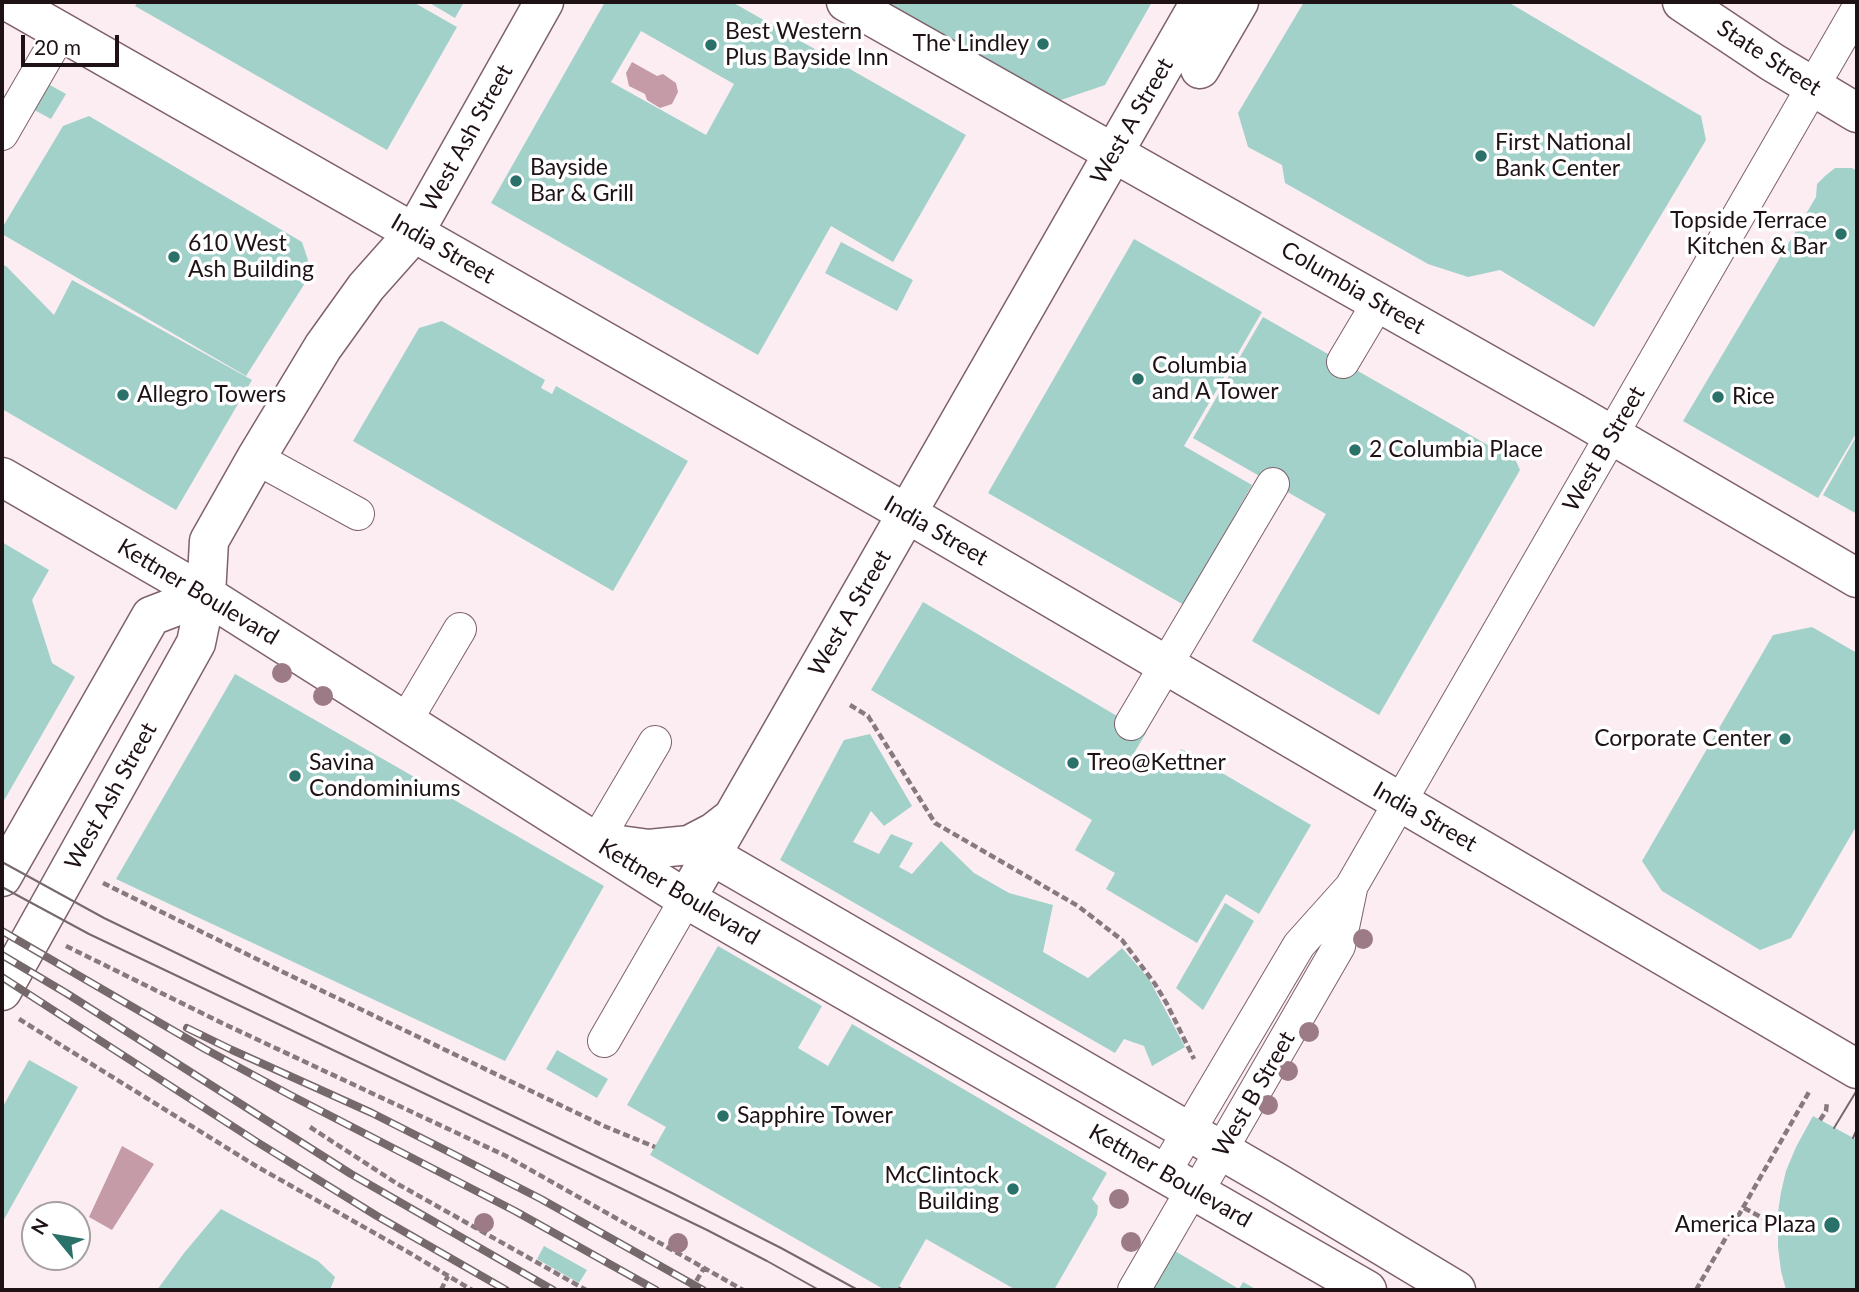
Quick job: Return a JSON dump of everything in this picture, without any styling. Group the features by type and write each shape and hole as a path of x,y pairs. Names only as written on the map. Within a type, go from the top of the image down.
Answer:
{"main road":[{"name":"India Street","path":"9,2 906,513 1857,1069"},
{"name":"West Ash Street","path":"9,1004 196,643 206,595 209,541 323,347 366,287 414,233 544,2"},
{"name":"Columbia Street","path":"846,2 1612,435 1857,578"},
{"name":"West A Street","path":"686,899 1200,2"},
{"path":"1200,69 1239,2"},
{"name":"State Street","path":"1682,2 1772,62 1857,113"},
{"name":"Kettner Boulevard","path":"2,477 206,595 686,899 1367,1290"},
{"path":"2,877 151,616 206,595"},
{"path":"596,842 649,849 689,845 733,817"},
{"name":"Kettner Boulevard","path":"711,855 1221,1150 1456,1290"}],"street":[{"name":"West B Street","path":"1164,1172 1299,945 1351,887 1857,10"},
{"path":"2,134 61,32"},
{"path":"1343,362 1378,303"},
{"path":"256,458 358,514"},
{"path":"1131,724 1273,484"},
{"path":"405,722 460,629"},
{"path":"596,842 654,742"},
{"name":"West B Street","path":"1134,1290 1184,1204 1197,1192 1339,946 1351,887"},
{"name":"West A Street","path":"604,1041 686,899"}],"path":[{"path":"850,705 868,716 935,823 1078,906 1122,940 1155,984 1194,1059"},
{"path":"96,880 604,1126 655,1147"},
{"path":"59,942 222,1023 506,1156 743,1290"},
{"path":"9,1004 256,1166 472,1290"},
{"path":"1696,1290 1809,1092"},
{"path":"1821,1120 1827,1102"},
{"path":"310,1127 396,1183 586,1290"},
{"path":"1744,1208 1779,1226"},
{"path":"691,1290 704,1268"},
{"path":"441,1290 448,1276"}],"shaded area":[{"path":"632,62 657,76 663,74 676,83 678,92 672,104 660,108 647,100 645,94 629,86 626,73"},
{"path":"122,1146 154,1164 112,1230 91,1218 91,1213"}],"building":[{"path":"138,2 413,2 457,27 387,150 135,6"},
{"path":"428,2 464,2 455,18"},
{"path":"605,2 732,2 966,135 893,262 831,226 758,355 491,203","holes":["641,31 734,84 706,135 611,82"]},
{"name":"The Lindley","path":"886,2 1152,2 1105,85 1058,101"},
{"name":"First National Bank Center","path":"1304,2 1508,2 1701,116 1706,140 1594,327 1500,270 1468,277 1428,264 1285,183 1282,165 1248,147 1238,113"},
{"path":"41,80 66,94 51,119 27,106"},
{"name":"610 West Ash Building","path":"89,116 302,242 312,272 246,376 2,234 2,228 63,126"},
{"path":"1835,168 1852,168 1857,171 1857,432 1818,498 1683,421 1816,197 1817,184"},
{"name":"Columbia and A Tower","path":"1134,239 1262,312 1184,446 1252,485 1184,605 988,493"},
{"path":"841,242 913,280 897,311 825,273"},
{"name":"Allegro Towers","path":"2,265 54,315 72,280 252,380 176,510 2,409"},
{"name":"2 Columbia Place","path":"1263,317 1516,461 1520,470 1379,715 1252,641 1326,514 1193,438"},
{"path":"442,321 545,380 541,388 552,394 556,386 688,461 613,591 353,441 419,328"},
{"path":"1857,435 1857,514 1823,495"},
{"path":"2,542 49,570 32,600 52,663 75,677 2,804"},
{"name":"Treo@Kettner","path":"923,602 1146,733 1134,753 1168,773 1181,749 1311,825 1259,914 1226,894 1197,943 1106,889 1115,873 1075,850 1092,820 871,690"},
{"name":"Corporate Center","path":"1812,627 1857,653 1857,825 1791,938 1760,950 1662,891 1642,861 1773,635"},
{"name":"Savina Condominiums","path":"235,674 604,886 505,1061 116,879"},
{"path":"870,734 912,806 884,826 871,811 853,842 879,854 891,834 913,843 899,867 912,874 941,841 974,873 1009,893 1053,905 1043,952 1088,978 1122,948 1149,979 1185,1047 1152,1066 1144,1046 1124,1039 1115,1053 780,860 844,740"},
{"path":"1225,903 1254,921 1203,1010 1176,988"},
{"path":"718,946 822,1006 798,1048 828,1066 852,1024 1107,1173 1092,1199 1098,1206 1097,1215 1054,1290 1016,1290 926,1239 897,1290 885,1290 650,1155 666,1127 627,1105"},
{"path":"557,1050 608,1079 597,1098 546,1069"},
{"path":"29,1060 78,1087 2,1223 2,1108"},
{"path":"1813,1116 1857,1140 1857,1290 1786,1290 1781,1271 1778,1212 1781,1192 1796,1147"},
{"path":"221,1209 318,1261 335,1277 330,1290 157,1290"},
{"path":"544,1246 587,1270 579,1283 537,1259"},
{"path":"1175,1251 1239,1289 1243,1282 1257,1290 1152,1290"}],"tram line":[{"path":"2,862 104,918 674,1194 858,1290"},
{"path":"2,887 89,934 707,1230 819,1290"},
{"path":"1834,1128 1857,1090"},
{"path":"1853,1138 1857,1129"}],"railway":[{"path":"2,931 205,1049 515,1211 656,1290"},
{"path":"2,955 351,1174 553,1290"},
{"path":"2,977 257,1142 377,1216 506,1290"},
{"path":"187,1028 372,1113 455,1155 541,1199 703,1290"}],"place":[{"name":"The Lindley","path":"1043,44"},
{"name":"Best Western Plus Bayside Inn","path":"711,45"},
{"name":"First National Bank Center","path":"1481,156"},
{"name":"Bayside Bar & Grill","path":"516,181"},
{"name":"Topside Terrace Kitchen & Bar","path":"1841,234"},
{"name":"610 West Ash Building","path":"174,257"},
{"name":"Columbia and A Tower","path":"1138,379"},
{"name":"Allegro Towers","path":"123,395"},
{"name":"Rice","path":"1718,397"},
{"name":"2 Columbia Place","path":"1355,450"},
{"name":"Corporate Center","path":"1785,739"},
{"name":"Treo@Kettner","path":"1073,763"},
{"name":"Savina Condominiums","path":"295,776"},
{"name":"Sapphire Tower","path":"723,1116"},
{"name":"McClintock Building","path":"1013,1189"},
{"name":"America Plaza","path":"1832,1225"}]}
